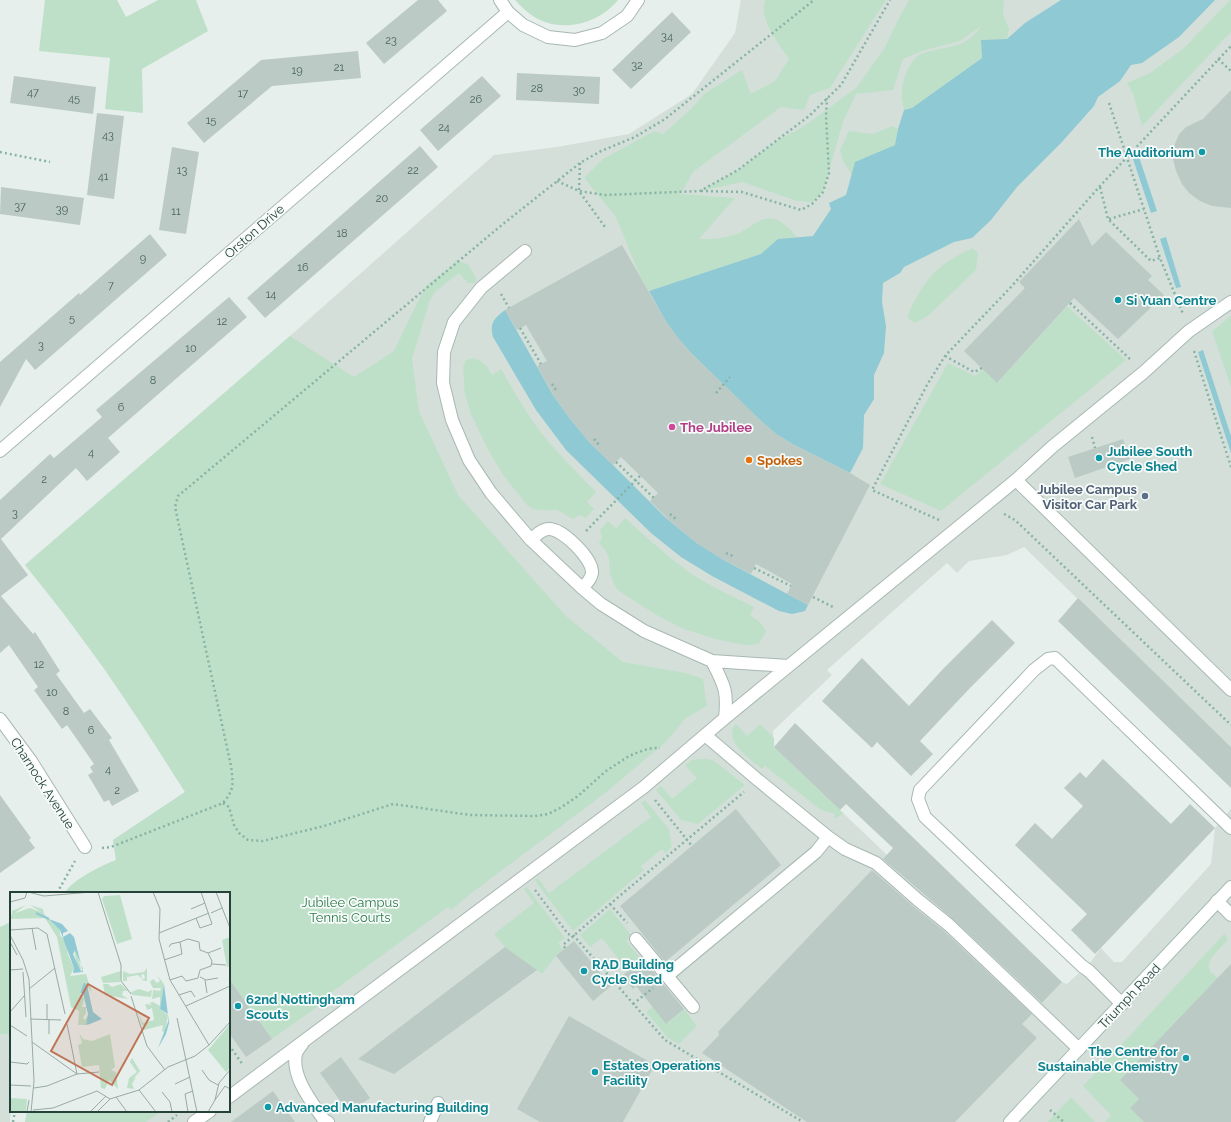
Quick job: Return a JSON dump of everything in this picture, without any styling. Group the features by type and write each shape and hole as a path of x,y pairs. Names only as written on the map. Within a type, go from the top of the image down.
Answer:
{"street":[{"path":"500,0 508,12 523,25 548,37 575,40 602,33 627,16 638,0"},
{"name":"Orston Drive","path":"0,451 508,12"},
{"path":"524,251 481,288 454,322 444,352 443,383 452,420 469,460 491,493 531,540 601,604 644,631 712,661 788,666"},
{"path":"230,1096 644,786 954,529 1016,480 1052,447 1144,372 1188,331 1231,302"},
{"path":"1016,480 1231,690"},
{"path":"531,540 540,532 548,529 555,530 564,535 584,554 590,564 592,572 590,580 582,588"},
{"path":"1122,1004 1089,971 925,817 918,798 920,790 1034,670 1048,659 1055,658 1231,828"},
{"path":"712,661 724,684 727,700 725,718"},
{"name":"Charnock Avenue","path":"0,719 31,762 85,847"},
{"path":"705,735 828,837 845,849 876,863 949,926 1079,1049"},
{"path":"667,976 816,852 828,837"},
{"name":"Triumph Road","path":"1010,1122 1231,887"},
{"path":"1217,902 1231,915"},
{"path":"636,939 693,1007"},
{"path":"305,1040 296,1053 296,1069 305,1093 324,1120 328,1122"},
{"path":"430,1122 438,1103"},
{"path":"194,1122 209,1112"}],"path":[{"path":"57,892 74,862 85,847 111,847 223,803 233,787 231,766 175,507 178,496 503,224 580,163 601,150 635,137 666,119 814,0"},
{"path":"700,191 738,170 809,116 841,85 890,0"},
{"path":"954,529 936,518 872,490 927,385 945,356 1011,287 1127,156 1231,46"},
{"path":"1218,59 1231,71"},
{"path":"557,181 579,191 605,196 700,191 742,192 801,210 812,204 824,192 829,172 826,116 828,98"},
{"path":"1109,103 1160,258 1183,314"},
{"path":"0,152 50,162"},
{"path":"580,163 579,191 605,227"},
{"path":"1100,186 1108,219 1150,261 1160,258"},
{"path":"1108,219 1144,209"},
{"path":"499,291 509,308"},
{"path":"1070,303 1144,372"},
{"path":"520,328 541,364"},
{"path":"1193,348 1231,467"},
{"path":"945,356 974,372 982,368"},
{"path":"716,393 730,377"},
{"path":"552,384 557,392"},
{"path":"1090,433 1095,448"},
{"path":"594,439 600,446"},
{"path":"616,462 654,498"},
{"path":"583,534 640,476"},
{"path":"670,514 677,520"},
{"path":"998,515 1004,514 1015,520 1231,724"},
{"path":"726,553 734,557"},
{"path":"754,568 791,586"},
{"path":"813,597 835,608"},
{"path":"223,803 229,807 234,825 239,833 248,840 263,841 324,826 393,804 470,815 535,816 548,814 560,808 578,796 606,771 629,756 653,748 684,752"},
{"path":"565,948 563,945 610,904 758,780"},
{"path":"644,786 692,846"},
{"path":"525,876 568,934 574,936 665,1040 803,1122"},
{"path":"610,904 635,933 636,939"},
{"path":"633,1004 667,976"},
{"path":"230,1047 244,1067"},
{"path":"1050,1110 1064,1122"},
{"path":"13,1122 15,1112"}],"shaded area":[{"path":"741,0 1231,0 1231,747 1024,547 1007,555 969,561 957,573 947,563 827,670 832,675 773,731 774,747 953,918 1044,1001 1062,982 1067,984 1090,963 1101,948 1114,962 1122,962 1211,864 1215,828 1223,820 1231,808 1231,1122 25,1122 27,1112 230,1112 230,892 66,892 68,888 94,870 116,860 113,840 185,792 105,670 25,565 290,336 494,155 557,147 629,134 692,94 735,33"},
{"path":"0,1034 10,1035 11,1112 10,1122 0,1122"}],"green space":[{"path":"45,0 117,0 126,17 158,0 196,0 208,31 142,69 143,113 105,109 110,58 39,51"},
{"path":"515,0 618,0 603,14 594,19 575,25 565,25 545,22 532,16"},
{"path":"765,0 886,0 830,88 810,95 804,110 781,107 693,172 681,194 735,198 699,239 724,238 739,233 761,220 769,218 783,223 797,237 778,239 761,254 649,291 639,274 616,217 584,178 603,159 654,131 663,134 692,108 704,94 742,70 751,94 775,81 789,59 767,23 764,8"},
{"path":"909,0 1004,0 1003,14 1009,29 1007,39 981,40 982,58 912,108 904,110 902,86 913,60 921,54 954,46 968,40 981,26 960,41 922,51 903,59 893,90 856,94 843,122 823,192 813,202 797,201 742,182 700,191 738,170 776,141 799,129 856,88 884,49"},
{"path":"1230,0 1231,32 1142,126 1133,94 1127,83 1150,73 1183,49"},
{"path":"892,126 898,129 895,145 856,162 852,175 843,161 840,150 849,131 873,134"},
{"path":"973,248 978,254 976,270 928,316 915,323 907,317 919,293 932,275 949,261"},
{"name":"Jubilee Campus Tennis Courts","path":"456,260 469,265 476,278 475,283 468,283 459,273 435,292 430,300 412,359 419,411 458,495 567,617 623,662 686,673 703,679 707,706 686,718 666,742 604,794 451,910 448,907 328,995 330,998 272,1039 230,980 230,892 66,892 74,883 95,869 116,860 113,840 185,792 136,715 96,657 25,565 290,336 354,377 394,351 427,285 453,265"},
{"path":"1067,306 1126,360 941,511 880,484 948,363 975,376 984,369 998,382"},
{"path":"1231,316 1231,387 1212,331"},
{"path":"473,358 484,364 492,375 501,369 541,433 596,492 587,502 594,509 586,518 579,515 573,519 557,510 533,509 527,505 503,475 487,448 471,414 465,395 463,367 466,360"},
{"path":"625,518 686,570 711,585 754,607 750,616 760,622 766,632 759,643 744,645 715,639 681,628 653,613 619,591 610,574 609,558 606,551 599,543 602,537 600,530 608,521 616,528"},
{"path":"736,724 747,736 760,724 774,738 774,747 843,813 837,818 834,818 835,814 821,810 765,766 762,769 751,760 739,749 732,736 732,730"},
{"path":"709,759 714,761 745,785 698,824 681,820 656,790 661,786 672,799 697,778 685,765 692,760"},
{"path":"645,800 669,829 672,847 665,853 662,849 641,866 644,870 573,931 535,881 538,878 549,893 651,817 641,803"},
{"path":"527,887 565,938 558,943 563,950 556,956 542,974 505,947 494,934 534,903 524,889"},
{"path":"610,909 632,936 626,941 650,969 628,971 602,938 590,947 580,935"},
{"path":"10,922 10,1035 0,1034 0,927"},
{"path":"1224,934 1227,937 1227,940 1214,954 1209,963 1210,971 1218,978 1120,1080 1139,1099 1130,1108 1144,1122 1105,1122 1111,1115 1083,1086"},
{"path":"653,1007 667,1024 684,1009 697,1026 679,1044 668,1038 646,1012"},
{"path":"1071,1097 1095,1122 1048,1122"},
{"path":"27,1112 161,1112 146,1122 25,1122"}],"water":[{"path":"1061,0 1215,0 1179,37 1142,63 1131,65 1120,81 1098,97 1094,106 1061,143 1017,187 991,220 972,238 954,242 904,267 900,273 883,283 882,302 886,326 884,353 874,375 874,399 864,415 863,448 850,473 794,445 776,434 691,353 665,320 649,291 761,254 778,239 813,236 831,209 829,203 846,195 855,162 895,145 904,110 912,108 982,58 981,40 1007,39 1025,23"},
{"path":"1138,154 1157,211 1151,213 1132,156"},
{"path":"1166,237 1181,287 1176,288 1160,239"},
{"path":"505,310 553,395 590,443 666,518 697,543 722,559 808,605 805,611 792,614 779,611 712,576 681,557 651,533 566,450 536,410 493,337 492,324 498,315"},
{"path":"1203,350 1231,436 1231,453 1198,352"}],"building":[{"path":"418,0 438,0 447,11 384,64 366,43"},
{"path":"672,12 691,32 631,89 612,70"},
{"path":"358,51 361,78 272,86 204,143 187,123 261,60"},
{"path":"517,73 600,77 599,104 516,100"},
{"path":"14,76 96,87 93,114 10,103"},
{"path":"482,76 501,96 438,151 420,130"},
{"name":"The Auditorium","path":"1231,90 1231,208 1212,206 1200,201 1189,193 1182,184 1176,171 1173,159 1174,146 1179,134 1186,127 1203,119"},
{"path":"97,113 124,116 114,199 87,195"},
{"path":"420,146 438,167 265,318 247,298"},
{"path":"172,147 199,152 186,234 159,230"},
{"path":"1,187 84,198 80,225 0,214"},
{"name":"Si Yuan Centre","path":"1079,219 1092,246 1106,232 1152,276 1148,280 1164,295 1118,339 1074,298 997,383 964,351 1025,288 1019,282"},
{"path":"150,234 167,255 35,370 26,359 0,407 0,362 79,293 80,295"},
{"name":"The Jubilee","path":"622,245 665,320 677,337 691,353 760,420 776,434 794,445 850,473 870,485 808,605 787,594 792,584 756,564 751,574 722,559 697,543 669,520 650,501 658,493 621,457 613,465 590,443 571,420 554,396 537,366 547,361 526,325 517,330 505,310"},
{"path":"229,297 247,317 108,438 120,452 87,481 76,468 1,539 28,575 1,596 33,634 35,632 60,671 56,674 84,713 90,709 112,738 109,740 139,791 112,806 109,800 104,802 88,775 93,772 90,767 94,764 67,725 62,729 34,690 38,687 9,645 0,653 0,500 50,454 54,458 102,417 96,410"},
{"name":"Jubilee South Cycle Shed","path":"1123,439 1130,459 1075,478 1068,457"},
{"path":"1078,598 1231,747 1231,788 1058,621"},
{"path":"992,620 1015,643 920,741 933,754 911,776 877,742 872,748 822,701 862,658 909,706 943,669"},
{"path":"795,723 1062,982 1042,1003 954,920 883,859 893,848 846,804 840,810 774,747"},
{"path":"1103,759 1171,824 1190,804 1215,828 1095,954 1071,930 1087,914 1015,845 1035,823 1052,839 1083,806 1064,788 1080,772 1086,778"},
{"path":"0,795 31,838 29,840 35,848 0,873"},
{"path":"736,809 781,865 665,962 620,906"},
{"path":"872,870 944,931 1032,1014 1022,1024 1037,1038 955,1122 807,1122 702,1053 719,1035 718,1032"},
{"name":"RAD Building Cycle Shed","path":"574,941 611,986 593,1001 556,956"},
{"path":"505,947 537,970 394,1074 358,1059"},
{"path":"642,958 684,1009 666,1024 636,986 633,989 622,976"},
{"name":"The Centre for Sustainable Chemistry","path":"1231,964 1231,1122 1144,1122 1130,1108 1139,1099 1120,1080"},
{"name":"62nd Nottingham Scouts","path":"230,980 272,1039 246,1057 230,1034"},
{"name":"Estates Operations Facility","path":"569,1016 655,1065 623,1122 540,1122 517,1109"},
{"path":"341,1057 370,1098 349,1113 320,1073"},
{"name":"Advanced Manufacturing Building","path":"273,1091 295,1122 231,1122"}],"place":[{"name":"The Auditorium","path":"1202,152"},
{"name":"Si Yuan Centre","path":"1118,300"},
{"name":"The Jubilee","path":"672,427"},
{"name":"Jubilee South Cycle Shed","path":"1099,458"},
{"name":"Spokes","path":"749,460"},
{"name":"Jubilee Campus Visitor Car Park","path":"1145,496"},
{"name":"RAD Building Cycle Shed","path":"584,971"},
{"name":"62nd Nottingham Scouts","path":"238,1006"},
{"name":"The Centre for Sustainable Chemistry","path":"1186,1058"},
{"name":"Estates Operations Facility","path":"595,1072"},
{"name":"Advanced Manufacturing Building","path":"268,1107"}]}
